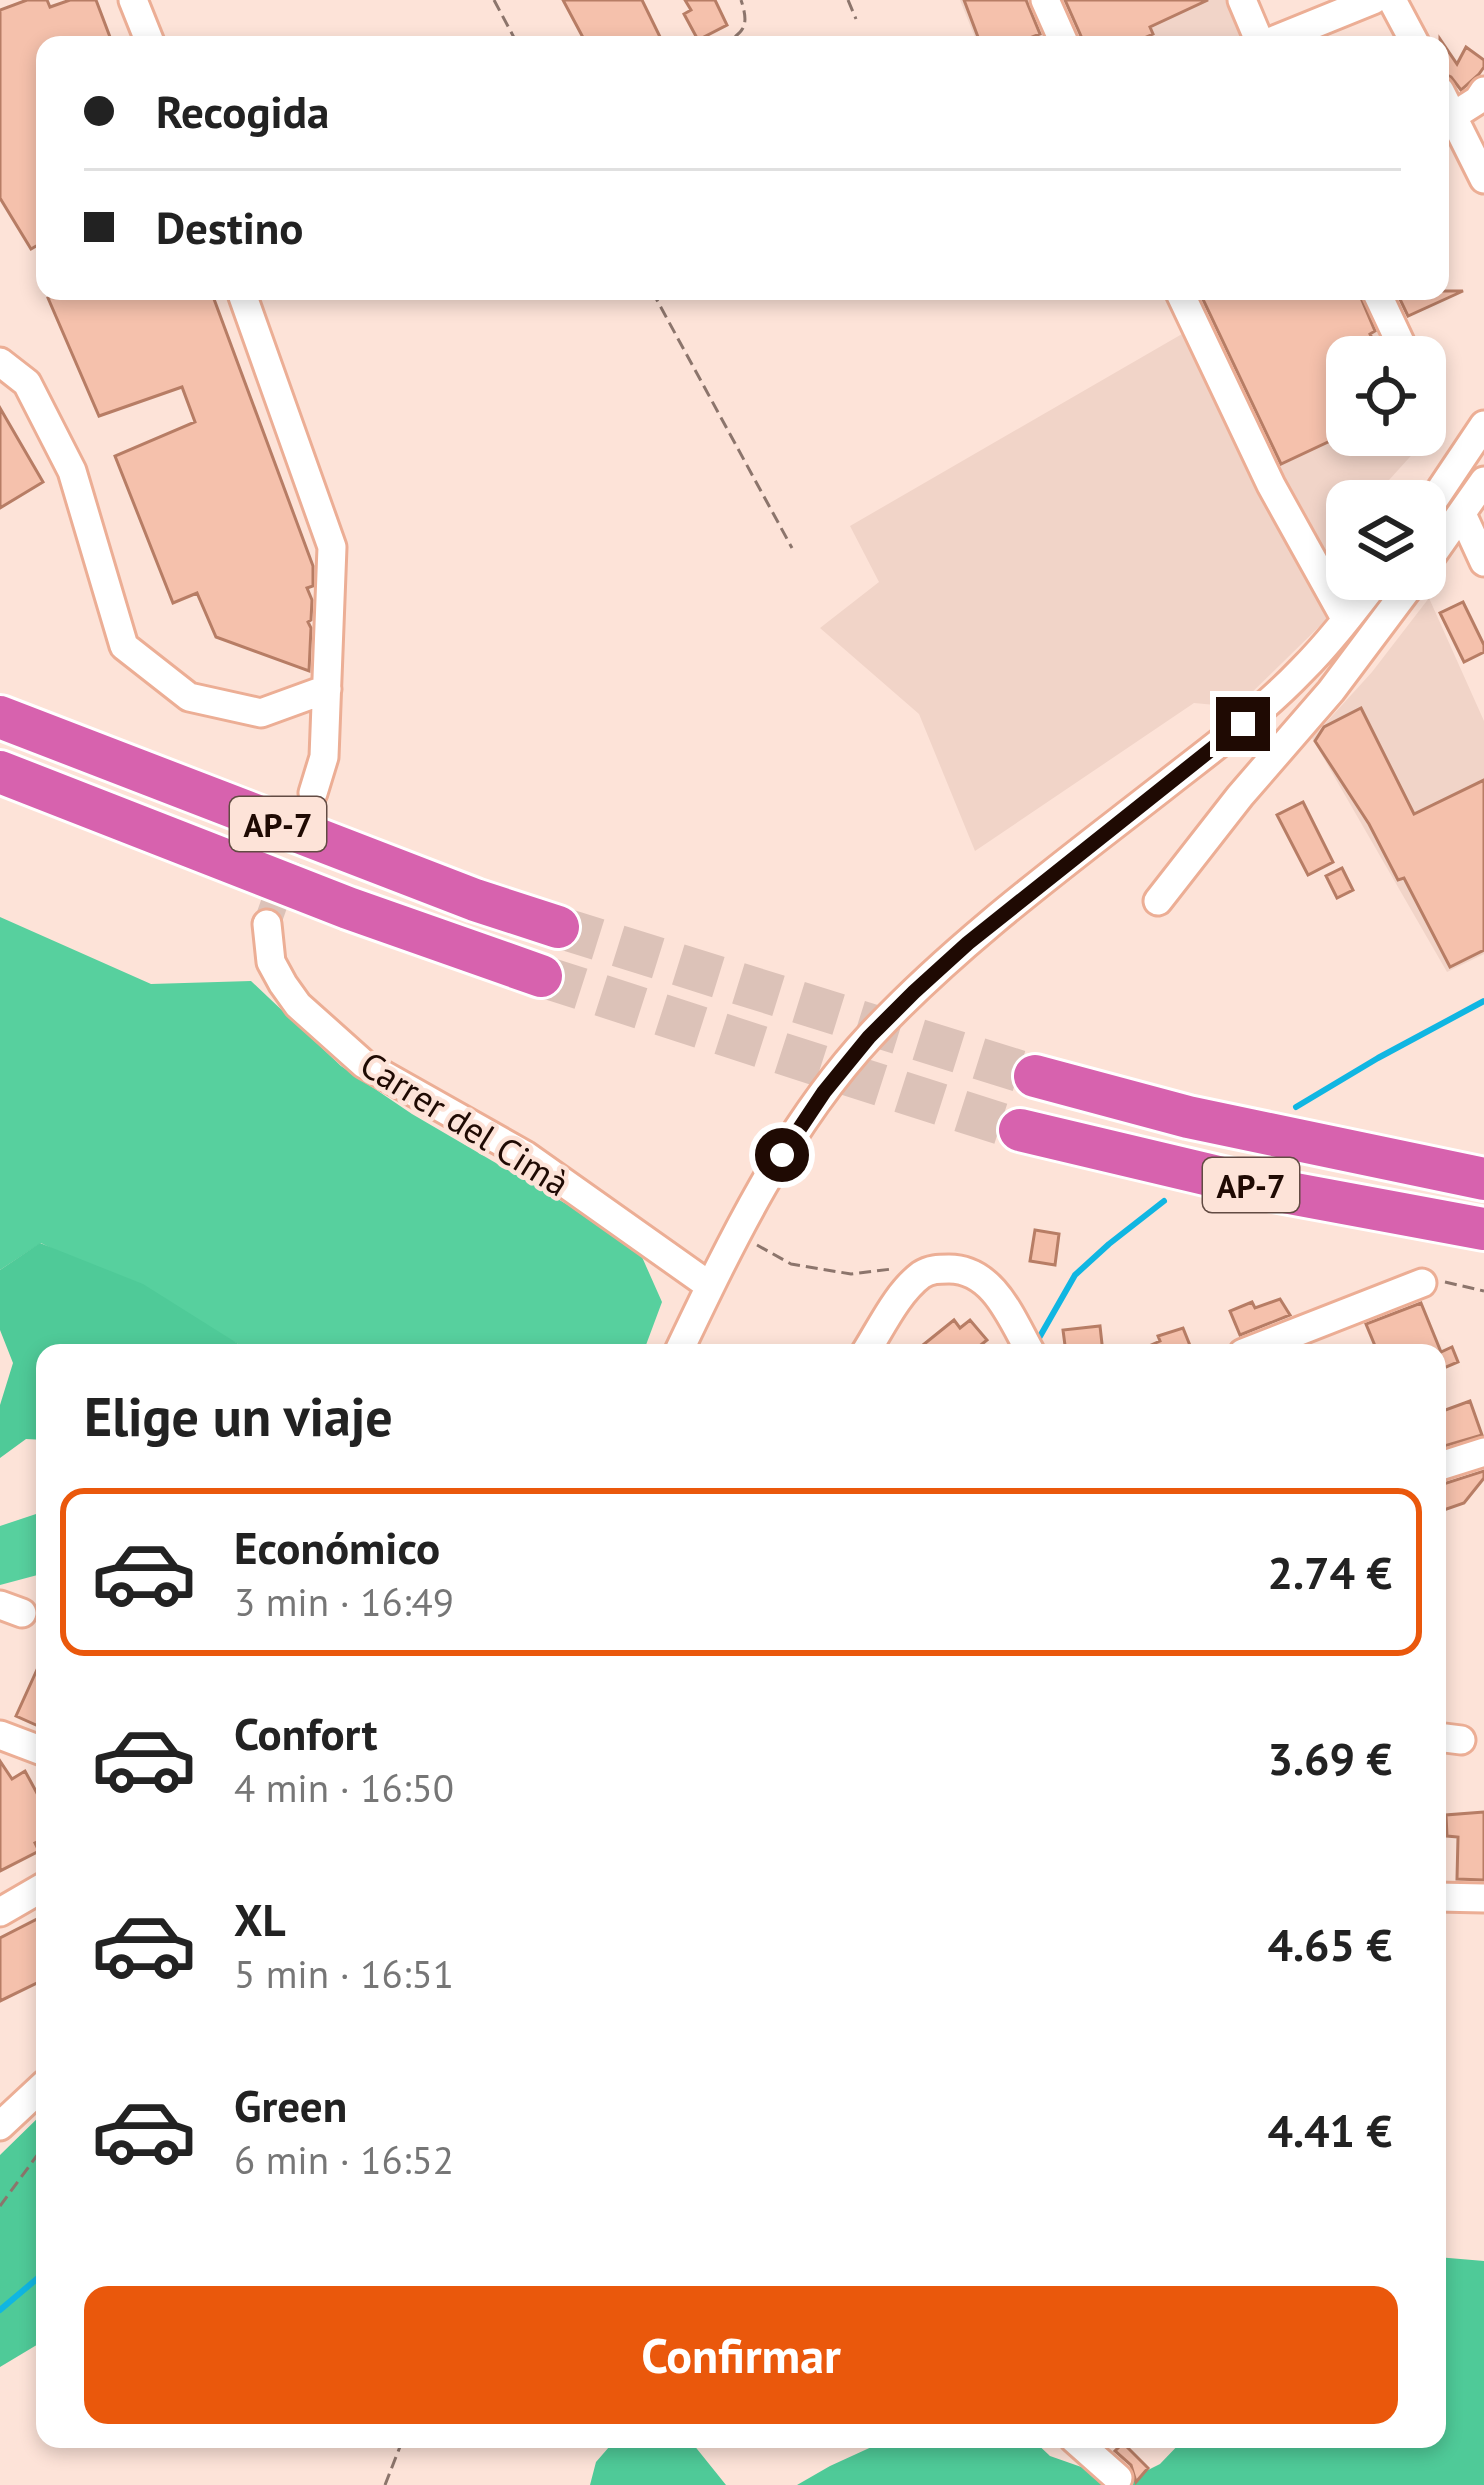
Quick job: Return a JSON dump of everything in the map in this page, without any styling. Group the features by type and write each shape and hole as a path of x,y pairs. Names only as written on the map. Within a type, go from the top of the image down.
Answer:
{"highway":[{"path":"0,691 94,738 434,884"},
{"name":"AP-7","path":"0,717 434,884 558,926"},
{"name":"AP-7","path":"0,772 348,908 541,976"},
{"name":"AP-7","path":"1035,1076 1188,1117 1484,1179"},
{"name":"AP-7","path":"1020,1130 1274,1190 1484,1229"}],"street":[{"path":"133,0 147,36"},
{"path":"1045,0 1061,36"},
{"path":"1242,0 1257,36"},
{"path":"1283,36 1373,0"},
{"path":"1392,0 1411,36"},
{"path":"1449,103 1478,100 1484,91"},
{"path":"1449,109 1484,179"},
{"path":"244,300 332,547 325,757 313,793"},
{"path":"1183,300 1270,485 1346,620"},
{"path":"1380,300 1397,336"},
{"path":"0,362 27,382 72,471 124,646 189,698 261,713 327,689"},
{"path":"1446,482 1484,425"},
{"path":"1446,536 1484,481"},
{"path":"1462,514 1484,562"},
{"path":"682,1344 782,1155 869,1037 968,943 1243,724 1301,672 1362,600"},
{"path":"1158,901 1331,691 1399,600"},
{"name":"Carrer del Cimà","path":"267,924 271,962 283,984 298,1005 364,1064 526,1155 710,1286"},
{"path":"871,1344 912,1285 928,1271 964,1269 993,1289 1026,1344"},
{"path":"1266,1344 1423,1283"},
{"path":"1316,1325 1323,1344"},
{"path":"1446,1464 1484,1452"},
{"path":"0,1912 36,1891"},
{"path":"1446,1897 1484,1898"},
{"path":"0,2126 36,2100"},
{"path":"1084,2448 1118,2478"}],"path":[{"path":"494,0 513,36"},
{"path":"734,36 742,31 747,17 742,0"},
{"path":"848,0 856,19"},
{"path":"657,300 792,548"},
{"path":"751,1241 791,1264 851,1274 899,1269 912,1285"},
{"path":"1423,1283 1440,1280 1484,1291"},
{"path":"0,2206 36,2157"},
{"path":"385,2485 399,2448"}],"shaded area":[{"path":"960,0 1032,0 1047,36 974,36"},
{"path":"1054,0 1235,0 1251,36 1070,36"},
{"path":"1190,300 1367,300 1381,336 1326,336 1326,456 1411,456 1389,480 1326,480 1326,549 1319,557"},
{"path":"1182,334 1327,619 1237,707 1194,703 975,851 919,714 820,628 879,582 850,526"},
{"path":"1430,600 1484,721 1484,954 1447,972 1312,738"}],"green space":[{"path":"0,917 151,984 251,981 341,1066 412,1114 568,1205 642,1257 662,1302 646,1344 238,1344 41,1243 0,1270"},
{"path":"40,1243 143,1284 238,1344 36,1344 36,1440 26,1439 0,1458 0,1405 13,1363 0,1330 0,1270"},
{"path":"36,1514 36,1575 0,1585 0,1526"},
{"path":"36,2120 36,2345 0,2367 0,2155"},
{"path":"1446,2258 1484,2261 1484,2485 797,2485 869,2448 1042,2448 1050,2456 1124,2482 1160,2464 1175,2448 1446,2448"},
{"path":"608,2448 696,2448 726,2485 590,2485 596,2462"}],"building":[{"path":"27,0 47,0 50,7 70,0 96,0 110,36 36,36 36,246 31,249 0,198 0,10"},
{"path":"563,0 642,0 660,36 582,36"},
{"path":"685,0 715,0 727,25 696,36 684,14 691,10"},
{"path":"964,0 1026,0 1040,34 1035,36 978,36"},
{"path":"1065,0 1208,0 1150,27 1153,34 1148,36 1081,36"},
{"path":"1466,47 1484,60 1479,74 1461,90 1451,77 1449,52 1457,64"},
{"path":"49,300 214,300 313,566 313,586 307,588 312,600 309,671 216,637 197,593 173,603 115,456 195,422 182,387 99,416"},
{"path":"1203,300 1362,300 1375,331 1371,336 1326,336 1326,443 1281,464"},
{"path":"1400,300 1443,300 1408,316"},
{"path":"0,408 43,482 0,508"},
{"path":"1463,602 1484,645 1484,652 1464,662 1440,613"},
{"path":"1361,708 1414,814 1484,780 1484,950 1450,967 1404,878 1398,880 1369,824 1315,741 1324,727"},
{"path":"1303,802 1333,862 1308,875 1277,815"},
{"path":"1342,868 1353,890 1337,898 1326,876"},
{"path":"1035,1230 1059,1234 1055,1265 1030,1261"},
{"path":"1280,1299 1290,1315 1240,1335 1230,1311 1252,1302 1255,1308"},
{"path":"1421,1303 1438,1344 1374,1344 1366,1324"},
{"path":"954,1320 960,1328 970,1320 987,1340 982,1344 924,1344"},
{"path":"1100,1326 1102,1344 1065,1344 1063,1330"},
{"path":"1183,1328 1189,1344 1153,1344 1160,1341 1158,1336"},
{"path":"1452,1347 1458,1362 1446,1367 1446,1350"},
{"path":"1470,1401 1482,1435 1446,1446 1446,1410"},
{"path":"1484,1471 1484,1478 1464,1503 1446,1509 1446,1483"},
{"path":"36,1672 36,1725 16,1716"},
{"path":"0,1761 12,1779 25,1771 36,1791 36,1853 0,1871"},
{"path":"1484,1812 1484,1880 1457,1879 1458,1837 1447,1836 1446,1815"},
{"path":"36,1920 36,1983 0,2001 0,1938"},
{"path":"1128,2448 1148,2468 1136,2482 1131,2465 1115,2451"}],"waterway":[{"path":"1296,1107 1484,1001"},
{"path":"1036,1344 1075,1275 1164,1201"},
{"path":"0,2310 36,2280"}],"tunnel":[{"path":"267,924 313,793"},
{"path":"558,927 1035,1076"},
{"path":"541,976 1020,1130"}],"route":[{"path":"782,1155 824,1092 914,992 968,943 1243,724"}]}
